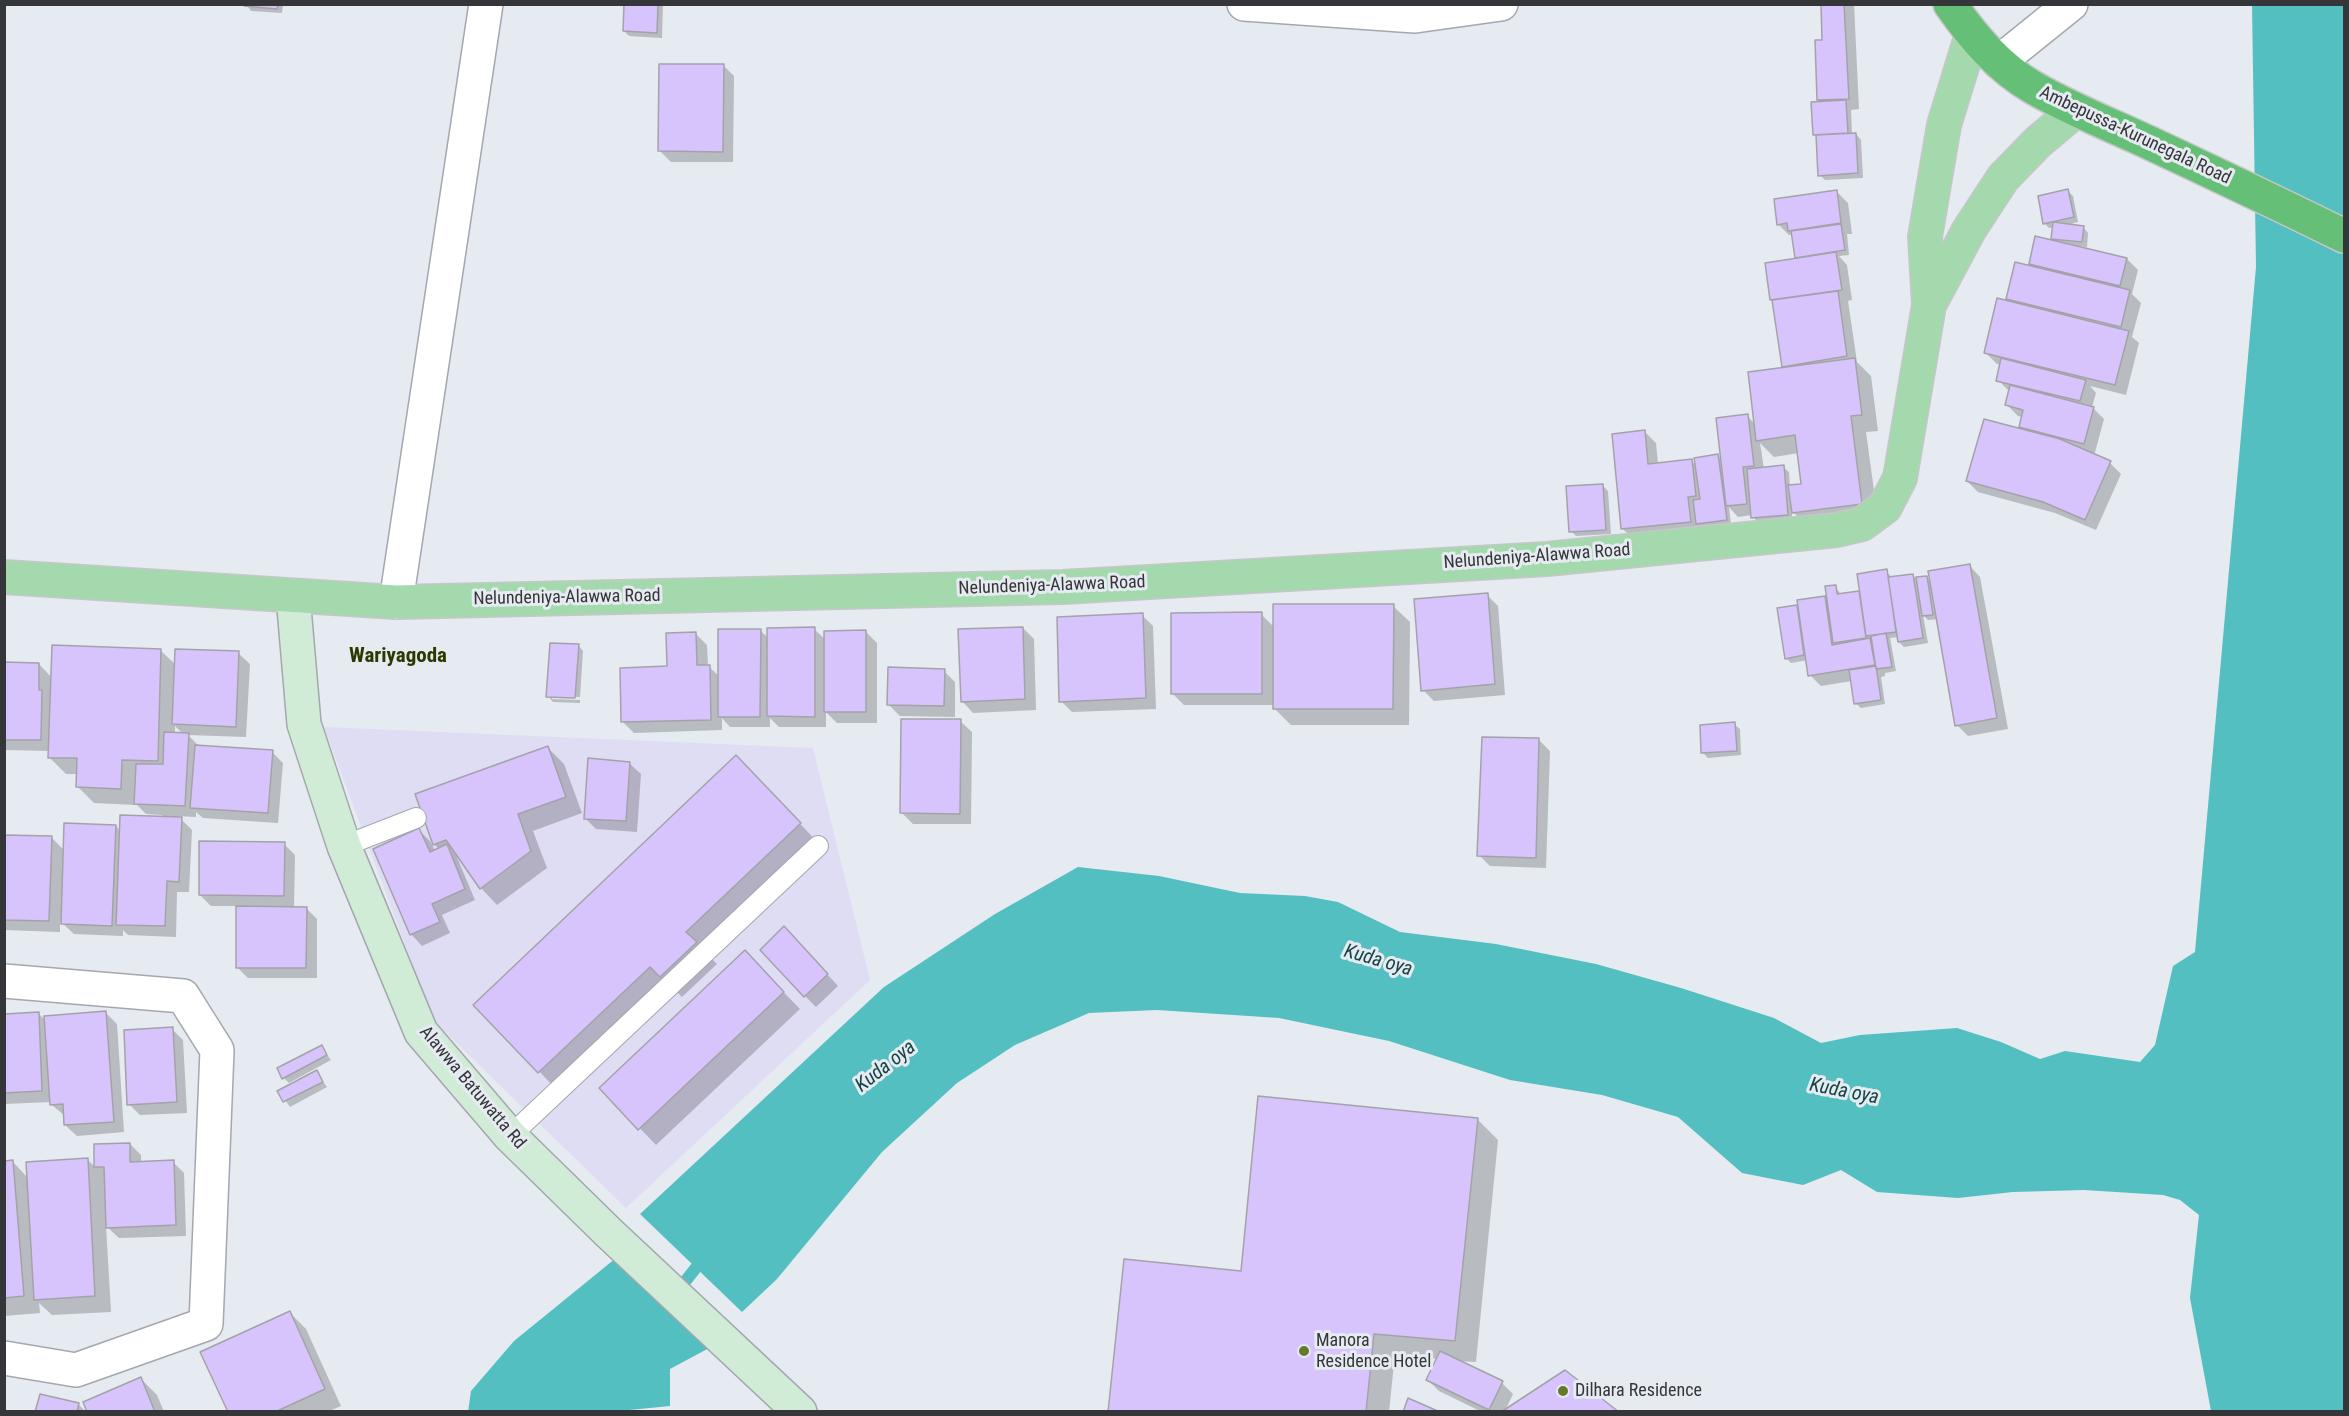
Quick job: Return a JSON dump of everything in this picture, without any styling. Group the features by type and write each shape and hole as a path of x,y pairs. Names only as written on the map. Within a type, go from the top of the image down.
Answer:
{"highway":[{"name":"Ambepussa-Kurunegala Road","path":"1950,4 1972,34 1999,62 2033,87 2076,110 2119,128 2344,236"}],"main road":[{"name":"Nelundeniya-Alawwa Road","path":"4,577 396,602 1063,587 1548,559 1837,530 1862,524 1885,507 1900,478 1929,305 1925,237 1944,125 1972,34"},
{"name":"Nelundeniya-Alawwa Road","path":"1929,305 1969,230 2003,178 2038,142 2076,110"}],"street":[{"path":"396,602 486,4"},
{"path":"1244,4 1415,16 1501,4"},
{"path":"1999,62 2071,4"},
{"name":"Alawwa Batuwatta Rd","path":"293,596 304,723 344,846 421,1032 510,1136 608,1232 800,1412"},
{"path":"4,981 183,996 217,1050 206,1324 76,1370 4,1358"}],"lane":[{"path":"344,846 416,818"},
{"path":"510,1136 818,846"}],"shaded area":[{"path":"324,727 813,748 870,980 626,1208 433,1020"}],"water":[{"path":"2252,5 2344,5 2344,1411 2211,1411 2190,1298 2199,1215 2180,1200 2163,1195 2084,1190 2013,1192 1958,1198 1877,1192 1841,1170 1803,1185 1742,1173 1678,1117 1602,1095 1510,1080 1389,1041 1279,1018 1157,1010 1089,1013 1015,1045 957,1083 882,1152 777,1279 742,1312 640,1214 884,987 995,914 1078,867 1159,876 1240,893 1305,896 1338,902 1400,932 1496,944 1596,964 1681,988 1774,1018 1821,1043 1860,1035 1957,1028 2001,1042 2040,1059 2065,1051 2140,1062 2155,1045 2173,966 2195,952 2256,267"},
{"path":"616,1258 711,1347 670,1369 670,1406 609,1412 468,1412 471,1391 514,1341"}],"building":[{"path":"244,4 278,4 277,9 244,6"},
{"path":"624,4 658,4 657,33 623,31"},
{"path":"1821,4 1844,4 1849,99 1817,100 1815,40 1822,40"},
{"path":"659,64 724,64 723,152 658,151"},
{"path":"1846,100 1848,133 1813,135 1811,102"},
{"path":"1856,133 1858,173 1818,176 1816,135"},
{"path":"2068,189 2074,217 2043,224 2038,196"},
{"path":"1837,190 1841,223 1788,231 1787,223 1777,225 1774,199"},
{"path":"2053,222 2084,226 2082,242 2051,239"},
{"path":"1841,224 1845,250 1795,258 1791,231"},
{"path":"2035,236 2127,258 2120,286 2029,264"},
{"path":"1836,252 1842,290 1770,300 1765,263"},
{"path":"2015,262 2130,290 2121,327 2006,299"},
{"path":"1838,291 1847,356 1782,367 1772,300"},
{"path":"1997,298 2129,331 2115,385 1984,353"},
{"path":"1855,358 1862,415 1851,416 1862,504 1792,513 1788,485 1801,484 1795,435 1756,441 1748,372"},
{"path":"2001,358 2086,380 2080,401 1996,381"},
{"path":"2010,385 2094,407 2084,444 2019,427 2023,410 2005,405"},
{"path":"1748,414 1754,466 1743,467 1747,504 1726,506 1716,418"},
{"path":"1984,419 2060,439 2111,461 2085,520 2043,502 1966,481"},
{"path":"1645,430 1648,464 1692,459 1696,496 1688,497 1691,522 1621,529 1612,434"},
{"path":"1718,454 1727,520 1696,524 1693,500 1700,499 1694,458"},
{"path":"1784,465 1788,515 1751,518 1747,469"},
{"path":"1603,484 1606,530 1569,532 1566,486"},
{"path":"1970,564 1997,718 1955,726 1928,571"},
{"path":"1887,569 1896,632 1866,636 1857,574"},
{"path":"1913,574 1923,638 1898,642 1888,577"},
{"path":"1927,576 1933,615 1922,616 1916,577"},
{"path":"1836,585 1837,594 1859,591 1866,638 1833,643 1825,586"},
{"path":"1488,593 1495,684 1421,691 1414,599"},
{"path":"1825,596 1832,645 1870,638 1875,665 1808,676 1797,600"},
{"path":"1273,604 1394,604 1393,709 1273,709"},
{"path":"1797,605 1804,655 1785,659 1777,608"},
{"path":"1262,612 1262,694 1171,694 1171,613"},
{"path":"1143,613 1146,698 1059,702 1057,617"},
{"path":"815,627 815,717 767,716 767,628"},
{"path":"1023,627 1025,699 961,702 958,629"},
{"path":"718,629 761,629 760,717 718,717"},
{"path":"866,630 866,712 824,712 824,631"},
{"path":"696,632 697,665 710,665 711,720 621,722 620,668 667,666 666,633"},
{"path":"1886,633 1892,667 1876,669 1871,636"},
{"path":"550,643 579,644 575,698 546,697"},
{"path":"52,645 161,649 158,761 122,760 121,789 76,787 77,758 48,758"},
{"path":"175,649 239,651 236,727 172,724"},
{"path":"4,662 39,663 39,690 42,690 41,740 4,740"},
{"path":"1876,666 1881,700 1854,704 1849,670"},
{"path":"888,667 945,669 944,706 887,705"},
{"path":"901,719 961,719 960,814 900,813"},
{"path":"1735,722 1737,751 1701,753 1700,725"},
{"path":"164,732 189,733 185,806 134,804 136,764 163,764"},
{"path":"1482,737 1539,738 1536,858 1477,856"},
{"path":"195,745 273,750 268,813 190,808"},
{"path":"548,746 566,797 518,814 531,851 480,889 446,840 433,845 415,794"},
{"path":"736,755 801,823 686,932 697,942 660,977 650,967 538,1073 473,1005"},
{"path":"588,758 630,762 626,821 584,819"},
{"path":"120,815 182,817 179,882 167,881 165,926 116,925"},
{"path":"64,823 116,825 112,926 61,924"},
{"path":"419,828 430,852 447,844 465,889 432,904 440,922 410,935 373,849"},
{"path":"4,835 52,836 49,921 4,920"},
{"path":"199,841 285,842 284,896 199,895"},
{"path":"236,906 307,907 306,968 236,968"},
{"path":"784,926 828,974 804,997 760,950"},
{"path":"745,950 784,992 638,1130 599,1088"},
{"path":"106,1011 114,1122 64,1125 63,1104 50,1105 44,1016"},
{"path":"39,1012 42,1091 4,1093 4,1014"},
{"path":"173,1027 177,1102 127,1105 124,1030"},
{"path":"322,1045 327,1055 282,1079 277,1068"},
{"path":"317,1070 323,1082 283,1102 277,1091"},
{"path":"1258,1096 1478,1118 1455,1341 1374,1334 1366,1412 1108,1412 1124,1259 1241,1271"},
{"path":"130,1143 130,1162 174,1160 176,1225 106,1228 104,1167 94,1167 94,1144"},
{"path":"88,1158 95,1296 34,1300 26,1162"},
{"path":"13,1160 24,1296 4,1298 4,1161"},
{"path":"290,1311 325,1389 275,1412 228,1412 200,1352"},
{"path":"1440,1351 1503,1381 1489,1410 1426,1380"},
{"name":"Dilhara Residence","path":"1565,1370 1619,1412 1501,1412"},
{"path":"141,1377 155,1412 87,1412 83,1402"},
{"path":"40,1394 79,1403 77,1412 35,1412"},
{"path":"1408,1398 1440,1412 1403,1412"}],"waterway":[{"name":"Kuda oya","path":"676,1293 706,1255"}],"place":[{"name":"Manora Residence Hotel","path":"1304,1351"},
{"name":"Dilhara Residence","path":"1563,1391"}],"district":[{"name":"Wariyagoda","path":"398,657"}]}
